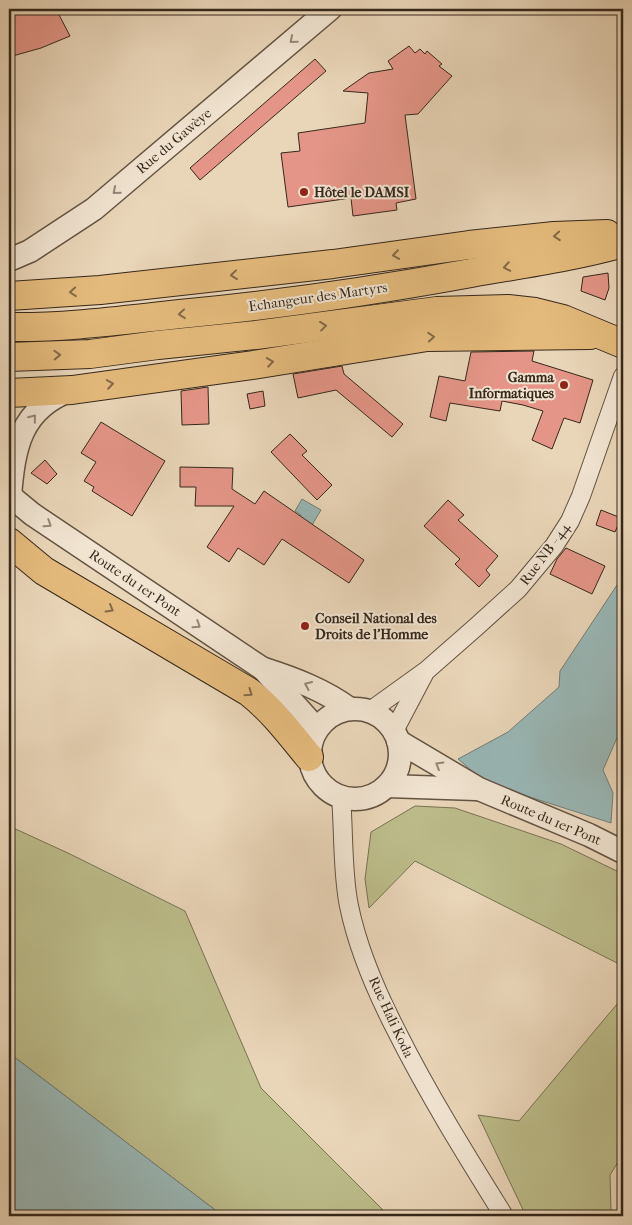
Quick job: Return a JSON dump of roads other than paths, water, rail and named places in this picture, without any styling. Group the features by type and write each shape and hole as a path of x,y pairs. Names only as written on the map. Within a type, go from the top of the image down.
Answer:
{"main road":[{"path":"9,296 100,290 333,264 469,245 554,236 623,232"},
{"name":"Echangeur des Martyrs","path":"9,327 93,323 247,308 369,291 560,257 623,243"},
{"name":"Echangeur des Martyrs","path":"9,357 90,354 437,311 508,309 535,312 563,318 612,340"},
{"path":"9,393 72,390 253,365 427,337 612,340"},
{"path":"9,542 44,571 249,692 265,704 309,757"}],"street":[{"name":"Rue du Gawèye","path":"9,260 30,250 94,209 330,9"},
{"name":"Rue NB - 44","path":"360,710 427,670 518,589 554,546 570,521 581,496 623,376"},
{"path":"9,496 12,463 16,446 24,430 46,404 58,395 72,390"},
{"name":"Route du 1er Pont","path":"9,496 32,514 263,669 317,729"},
{"name":"Route du 1er Pont","path":"263,669 293,678 360,710"},
{"name":"Rue NB - 44","path":"396,736 427,670"},
{"path":"360,710 386,722 396,736 400,753 399,765 394,776 377,793 365,798 341,797 329,791 319,782 312,770 309,757 310,742 317,729 331,716 360,710"},
{"name":"Route du 1er Pont","path":"396,736 479,789 589,835 623,852"},
{"name":"Route du 1er Pont","path":"386,786 479,789"},
{"name":"Rue Hali Koda","path":"341,797 348,905 355,934 377,993 442,1117 504,1216"}],"water":[{"path":"302,499 321,510 312,525 299,518 301,515 295,511"},
{"path":"623,576 623,724 603,770 613,793 611,823 486,783 458,759 508,732 559,687 560,671"},
{"path":"9,1053 223,1216 9,1216"}],"place":[{"name":"Hôtel le DAMSI","path":"304,192"},
{"name":"Gamma Informatiques","path":"564,385"},
{"name":"Conseil National des Droits de l'Homme","path":"305,626"}]}
